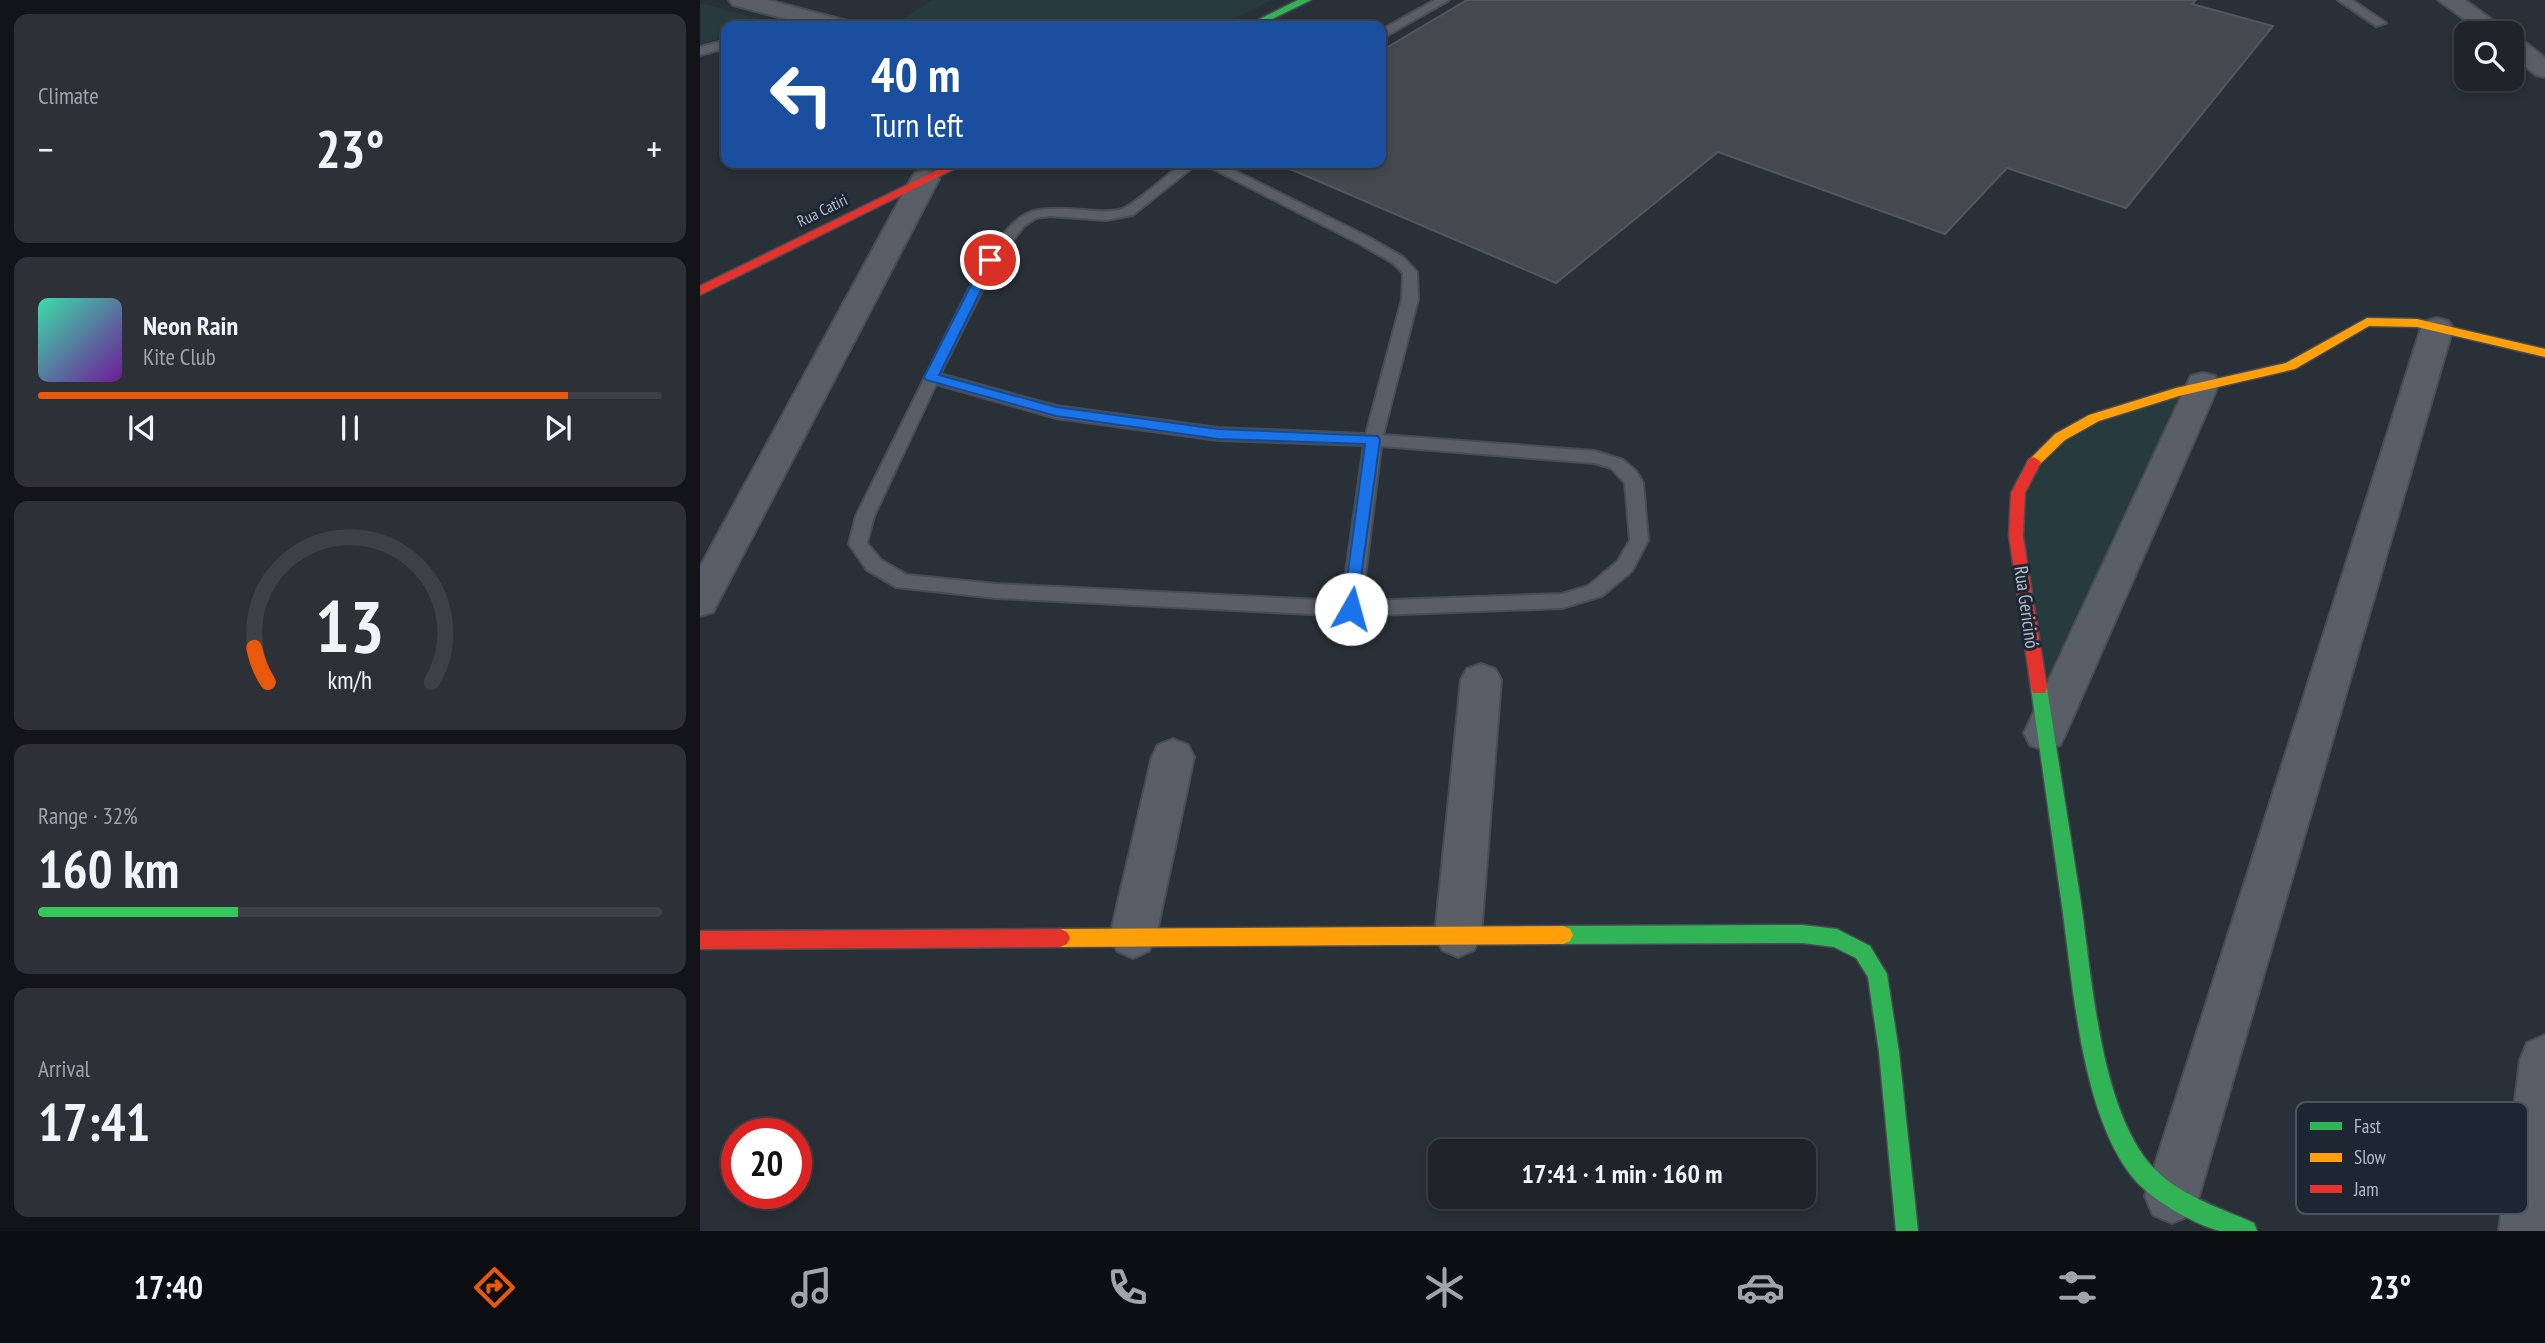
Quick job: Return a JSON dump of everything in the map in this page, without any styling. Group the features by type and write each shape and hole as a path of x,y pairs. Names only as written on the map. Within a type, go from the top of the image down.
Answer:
{"street":[{"path":"741,0 808,21"},
{"path":"1262,21 1306,0"},
{"path":"2463,4 2484,21"},
{"path":"2524,53 2545,70"},
{"name":"Rua Catiri","path":"700,290 949,168"},
{"path":"700,602 925,179"},
{"name":"Rua Gericinó","path":"2246,1231 2172,1196 2140,1171 2116,1123 2094,1051 2016,536 2018,494 2035,458 2074,426 2203,384 2291,366 2319,353 2361,325 2375,320 2397,320 2545,353"},
{"path":"2172,1196 2437,328"},
{"path":"2045,733 2203,384"},
{"path":"1458,935 1481,680"},
{"path":"1133,936 1173,757"},
{"path":"700,940 1802,934 1837,938 1863,951 1877,974 1889,1052 1907,1231"},
{"path":"2526,1231 2529,1224 2545,1060"}],"lane":[{"path":"1386,32 1443,0"},
{"path":"2344,0 2380,23"},
{"path":"700,51 721,45"},
{"path":"931,377 1056,412 1218,434 1373,440 1595,457 1617,464 1630,475 1634,483 1639,540 1625,566 1595,591 1562,601 1351,609 996,591 903,582 874,565 858,544 865,516 931,377 990,260 1018,223 1032,214 1050,212 1106,216 1128,212 1185,168"},
{"path":"1219,168 1365,241 1398,260 1410,272 1410,299 1373,440 1351,609"}],"green space":[{"path":"933,0 1272,0 1228,21 899,21"},
{"path":"700,3 767,21 721,21 721,38 700,44"},
{"path":"2203,384 2045,733 2016,536 2035,459 2074,426"}],"building":[{"path":"1467,0 2196,0 2192,4 2273,26 2126,208 2007,168 1945,234 1718,152 1556,283 1288,168 1386,168 1386,48"}],"traffic: fast":[{"path":"1262,21 1306,0"},
{"path":"2039,688 2087,1012 2102,1084 2113,1117 2125,1146 2152,1181 2190,1206 2246,1231"},
{"path":"1563,935 1802,934 1837,938 1863,952 1877,974 1889,1052 1907,1231"}],"traffic: slow":[{"path":"2034,462 2060,437 2094,418 2176,392 2290,366 2367,322 2417,323 2545,353"},
{"path":"1060,938 1563,935"}],"traffic: jam":[{"path":"700,291 950,168"},
{"path":"2034,462 2018,493 2016,536 2039,688"},
{"path":"700,940 1060,938"}],"route":[{"path":"990,260 931,377 1056,412 1218,434 1373,440 1351,609"}]}
